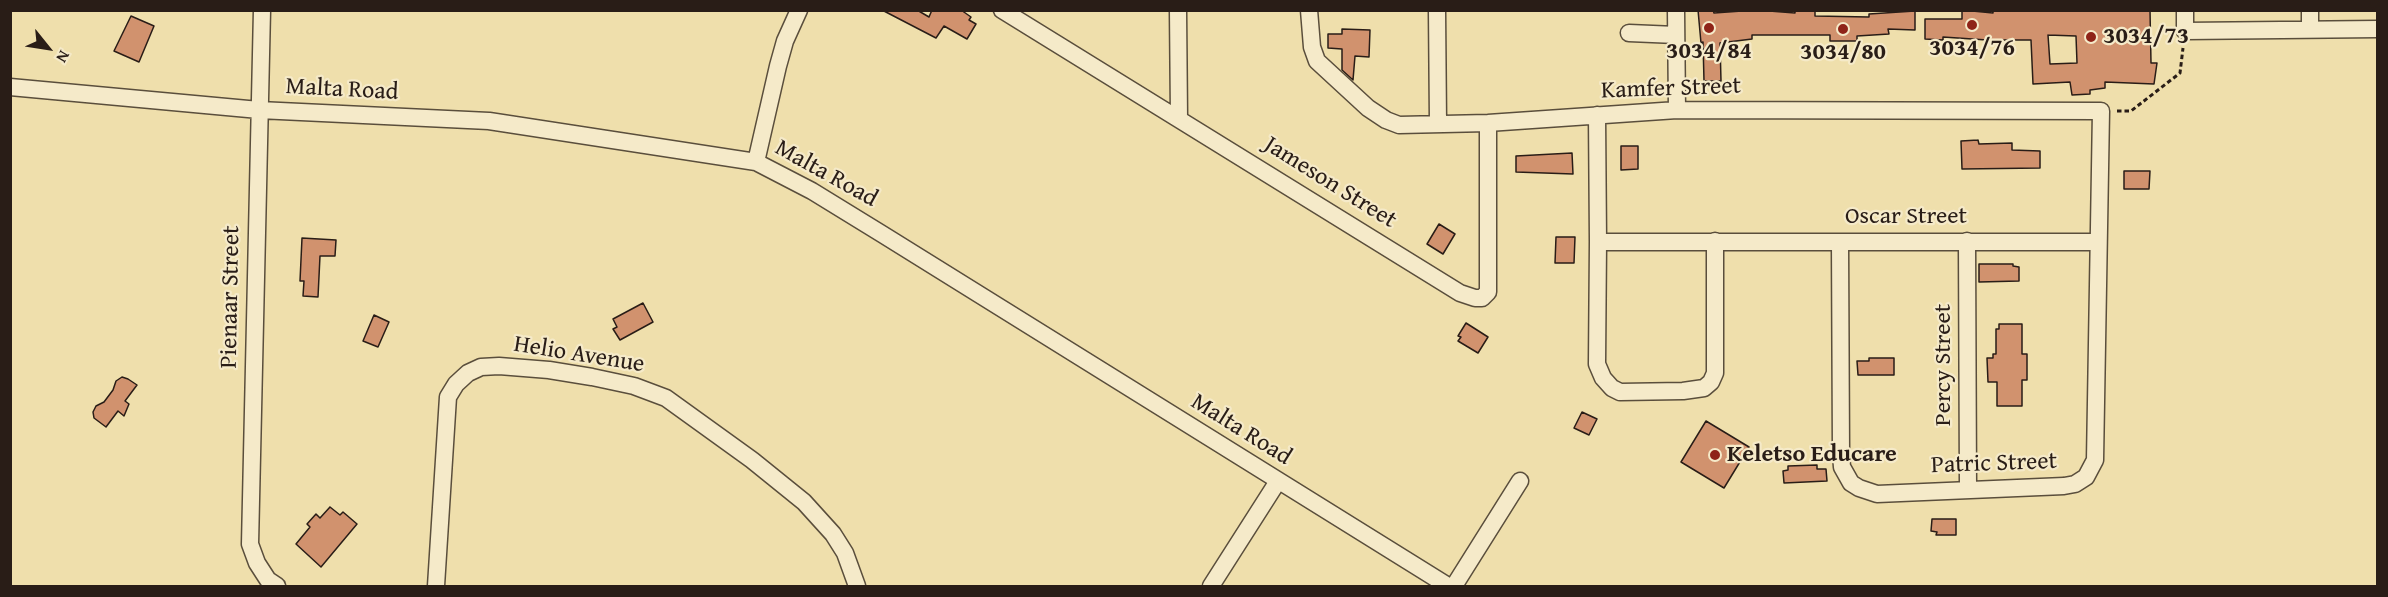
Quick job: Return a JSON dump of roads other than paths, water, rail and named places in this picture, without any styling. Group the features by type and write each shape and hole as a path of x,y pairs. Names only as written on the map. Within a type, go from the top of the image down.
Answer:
{"street":[{"name":"Pienaar Street","path":"262,10 250,544 257,563 273,583"},
{"path":"756,162 783,49 799,10"},
{"name":"Jameson Street","path":"1002,10 1460,292 1475,298 1482,298 1488,292 1488,123"},
{"path":"1178,10 1179,118"},
{"name":"Kamfer Street","path":"1309,10 1312,47 1317,61 1368,108 1386,120 1399,125 1488,123 1677,110 2101,111"},
{"path":"1437,10 1438,123"},
{"path":"1676,10 1677,110"},
{"path":"2185,10 2185,31 2378,29"},
{"path":"2310,10 2310,29"},
{"path":"1629,33 1676,35"},
{"name":"Malta Road","path":"10,87 259,110 489,121 756,162 812,191 1448,586"},
{"name":"Patric Street","path":"1840,242 1841,454 1845,476 1859,488 1877,494 2075,484 2086,477 2093,466 2101,111"},
{"path":"1597,116 1597,364 1600,374 1608,385 1620,392 1683,392 1704,388 1715,373 1715,241"},
{"name":"Percy Street","path":"1967,241 1968,489"},
{"name":"Oscar Street","path":"1598,242 2098,242"},
{"name":"Helio Avenue","path":"436,586 448,397 456,384 468,373 481,367 499,366 549,370 592,377 633,386 666,398 752,460 804,502 845,553 857,586"},
{"path":"1454,586 1520,481"},
{"path":"1211,586 1278,482"}],"place":[{"name":"3034/76","path":"1972,25"},
{"name":"3034/84","path":"1709,28"},
{"name":"3034/80","path":"1843,29"},
{"name":"3034/73","path":"2091,37"},
{"name":"Keletso Educare","path":"1715,455"}]}
